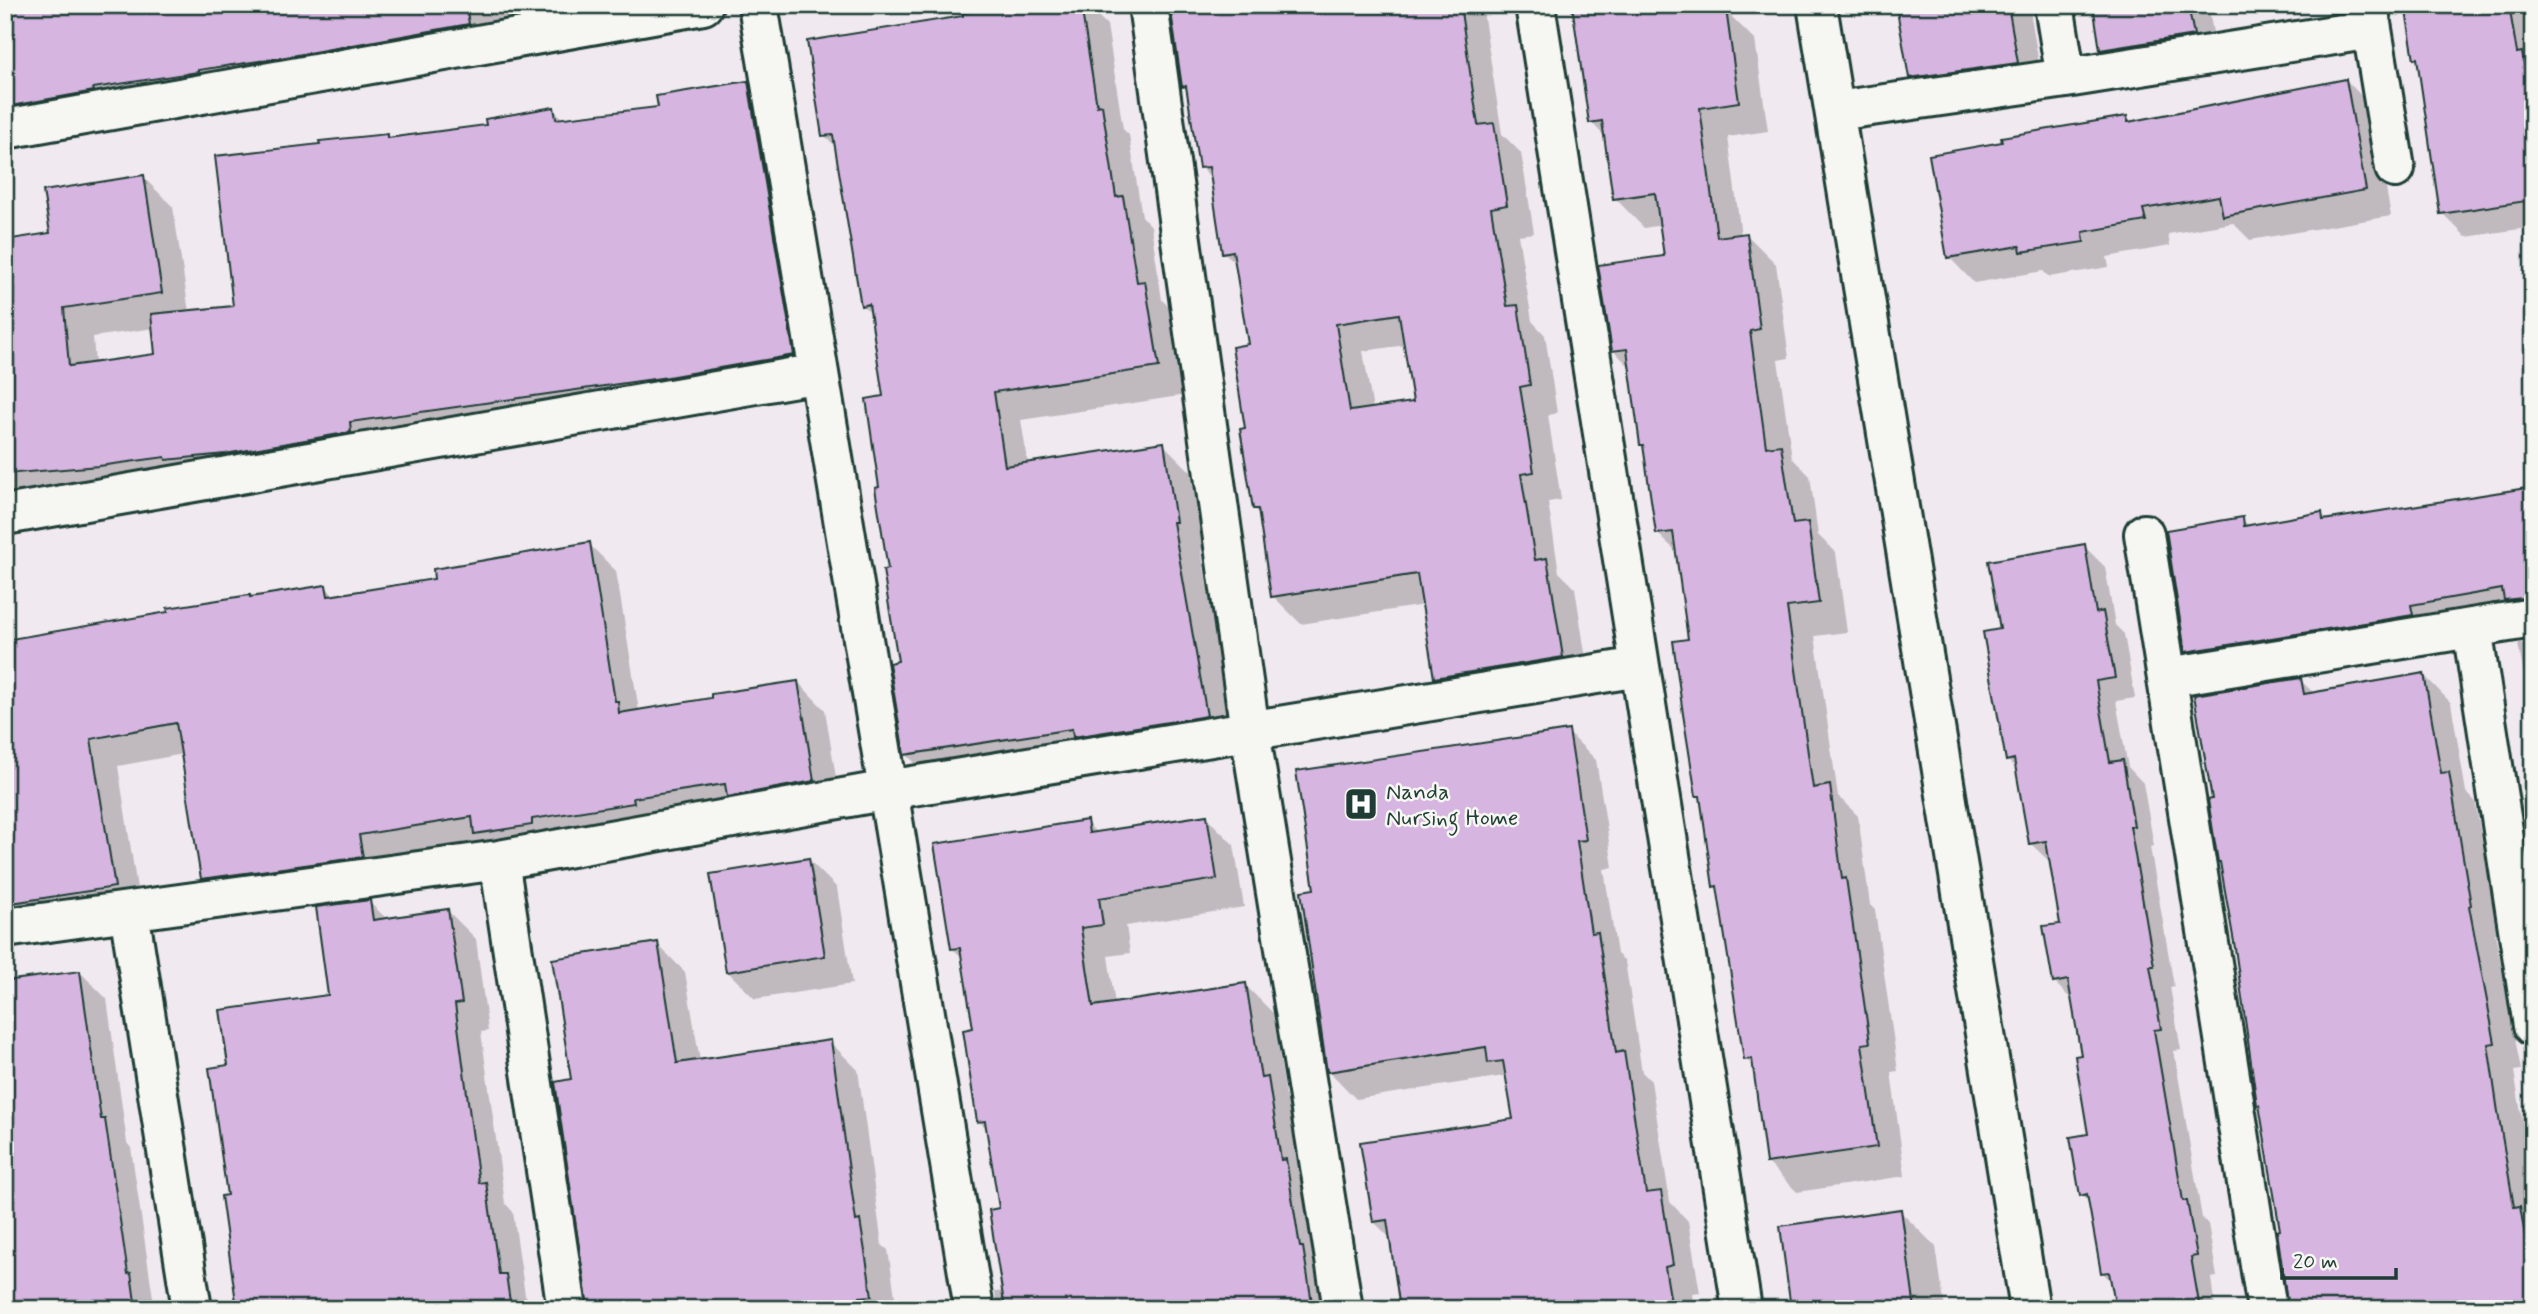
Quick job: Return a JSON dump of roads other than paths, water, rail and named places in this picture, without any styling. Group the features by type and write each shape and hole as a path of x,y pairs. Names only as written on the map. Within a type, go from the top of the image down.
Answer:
{"street":[{"path":"5,129 703,5"},
{"path":"758,5 974,1309"},
{"path":"1148,5 1250,730 1343,1309"},
{"path":"1535,5 1742,1309"},
{"path":"1816,5 1836,111 2030,1309"},
{"path":"2054,5 2066,78"},
{"path":"1836,111 2066,78 2370,17 2395,168"},
{"path":"5,515 819,373"},
{"path":"2144,534 2267,1309"},
{"path":"2168,677 2533,618"},
{"path":"2472,628 2533,1026"},
{"path":"5,928 499,860 888,790 1639,667"},
{"path":"499,860 567,1309"},
{"path":"129,911 192,1309"}],"place":[{"name":"Nanda Nursing Home","path":"1361,804"}]}
